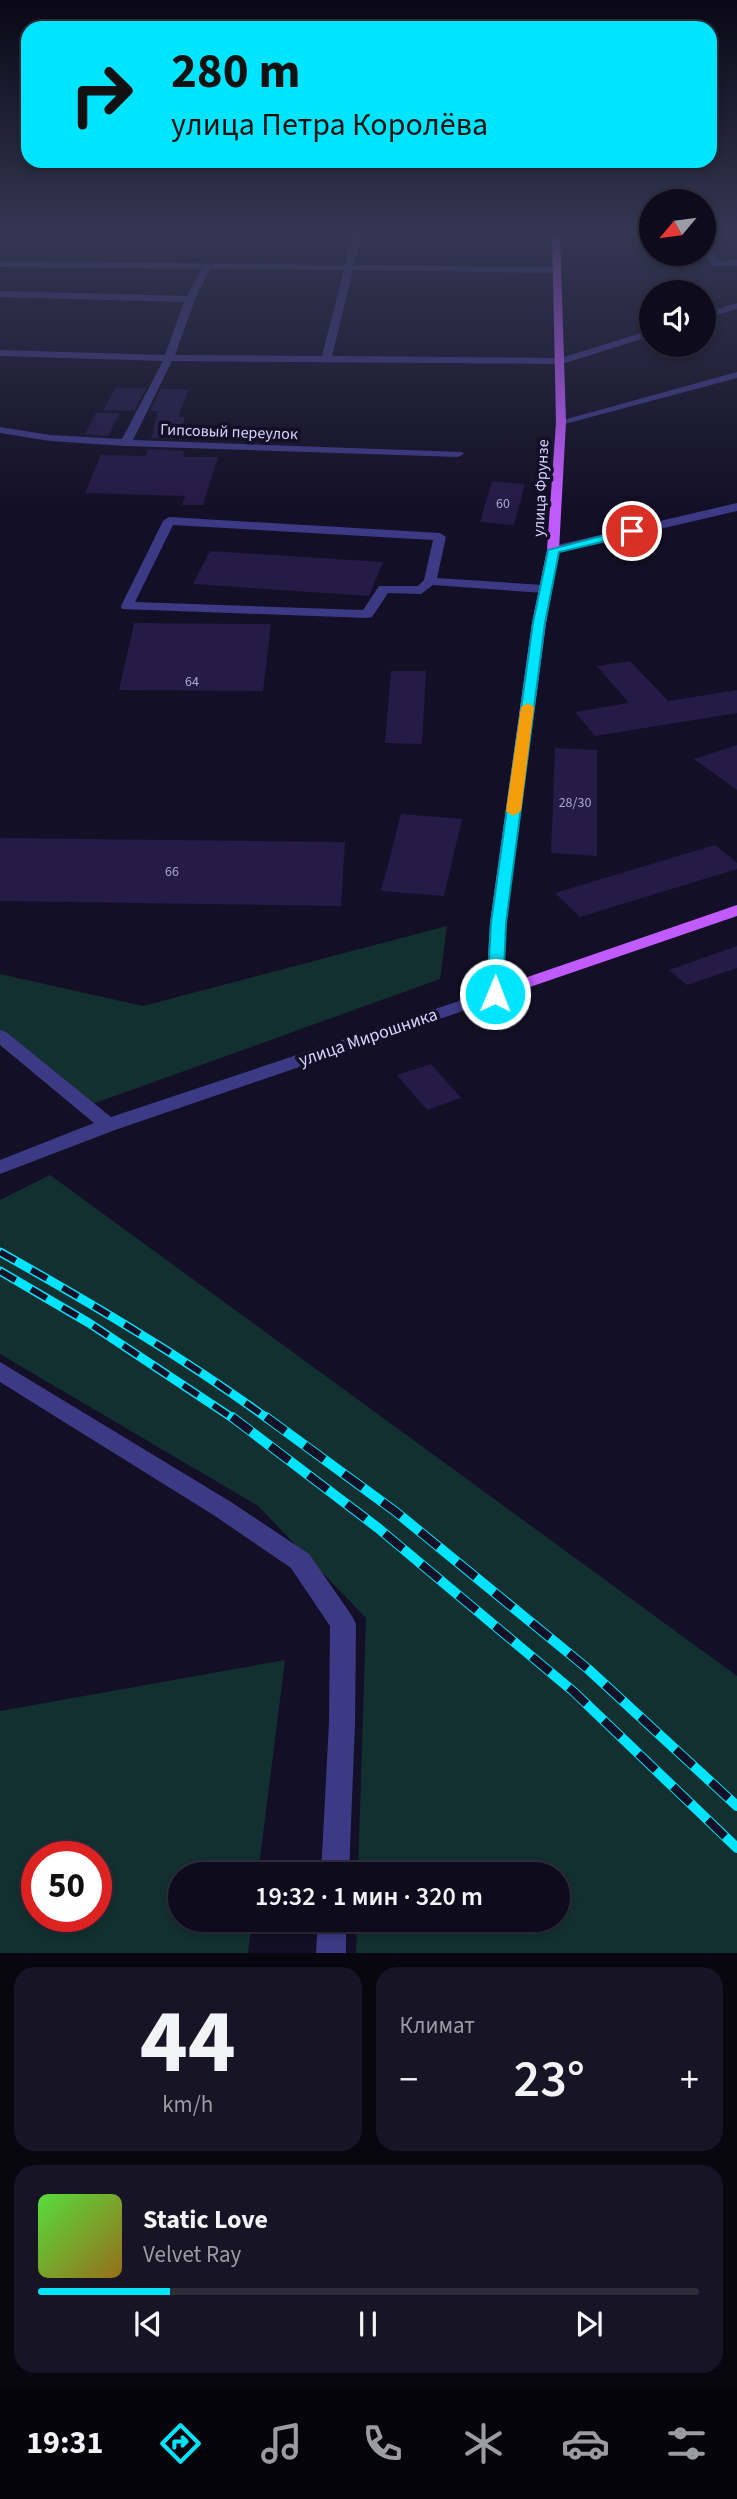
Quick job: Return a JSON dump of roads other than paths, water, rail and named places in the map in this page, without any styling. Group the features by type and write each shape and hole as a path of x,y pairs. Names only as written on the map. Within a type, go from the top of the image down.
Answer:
{"main road":[{"name":"улица Фрунзе","path":"495,994 498,923 544,589 554,550 561,422 560,323"},
{"name":"улица Мирошника","path":"495,994 737,910"}],"street":[{"path":"126,443 169,359 182,323"},
{"path":"326,359 335,323"},
{"path":"0,353 169,359 562,361 639,337"},
{"path":"561,422 737,375"},
{"name":"Гипсовый переулок","path":"0,430 50,438 126,443 458,454"},
{"path":"554,550 737,507"},
{"path":"430,581 440,537 169,522 127,606 367,614 384,589 421,590 430,581 544,589"},
{"name":"улица Мирошника","path":"0,1167 108,1125 495,994"},
{"path":"0,1036 108,1125"},
{"path":"0,1371 223,1509 300,1561 343,1624 336,1862"},
{"path":"331,1953 332,1932"}],"railway":[{"path":"0,1252 137,1332 268,1419"},
{"path":"0,1271 89,1323 234,1419"},
{"path":"232,1417 378,1528 574,1692 737,1848"},
{"path":"266,1417 396,1512 588,1669 737,1806"}]}
